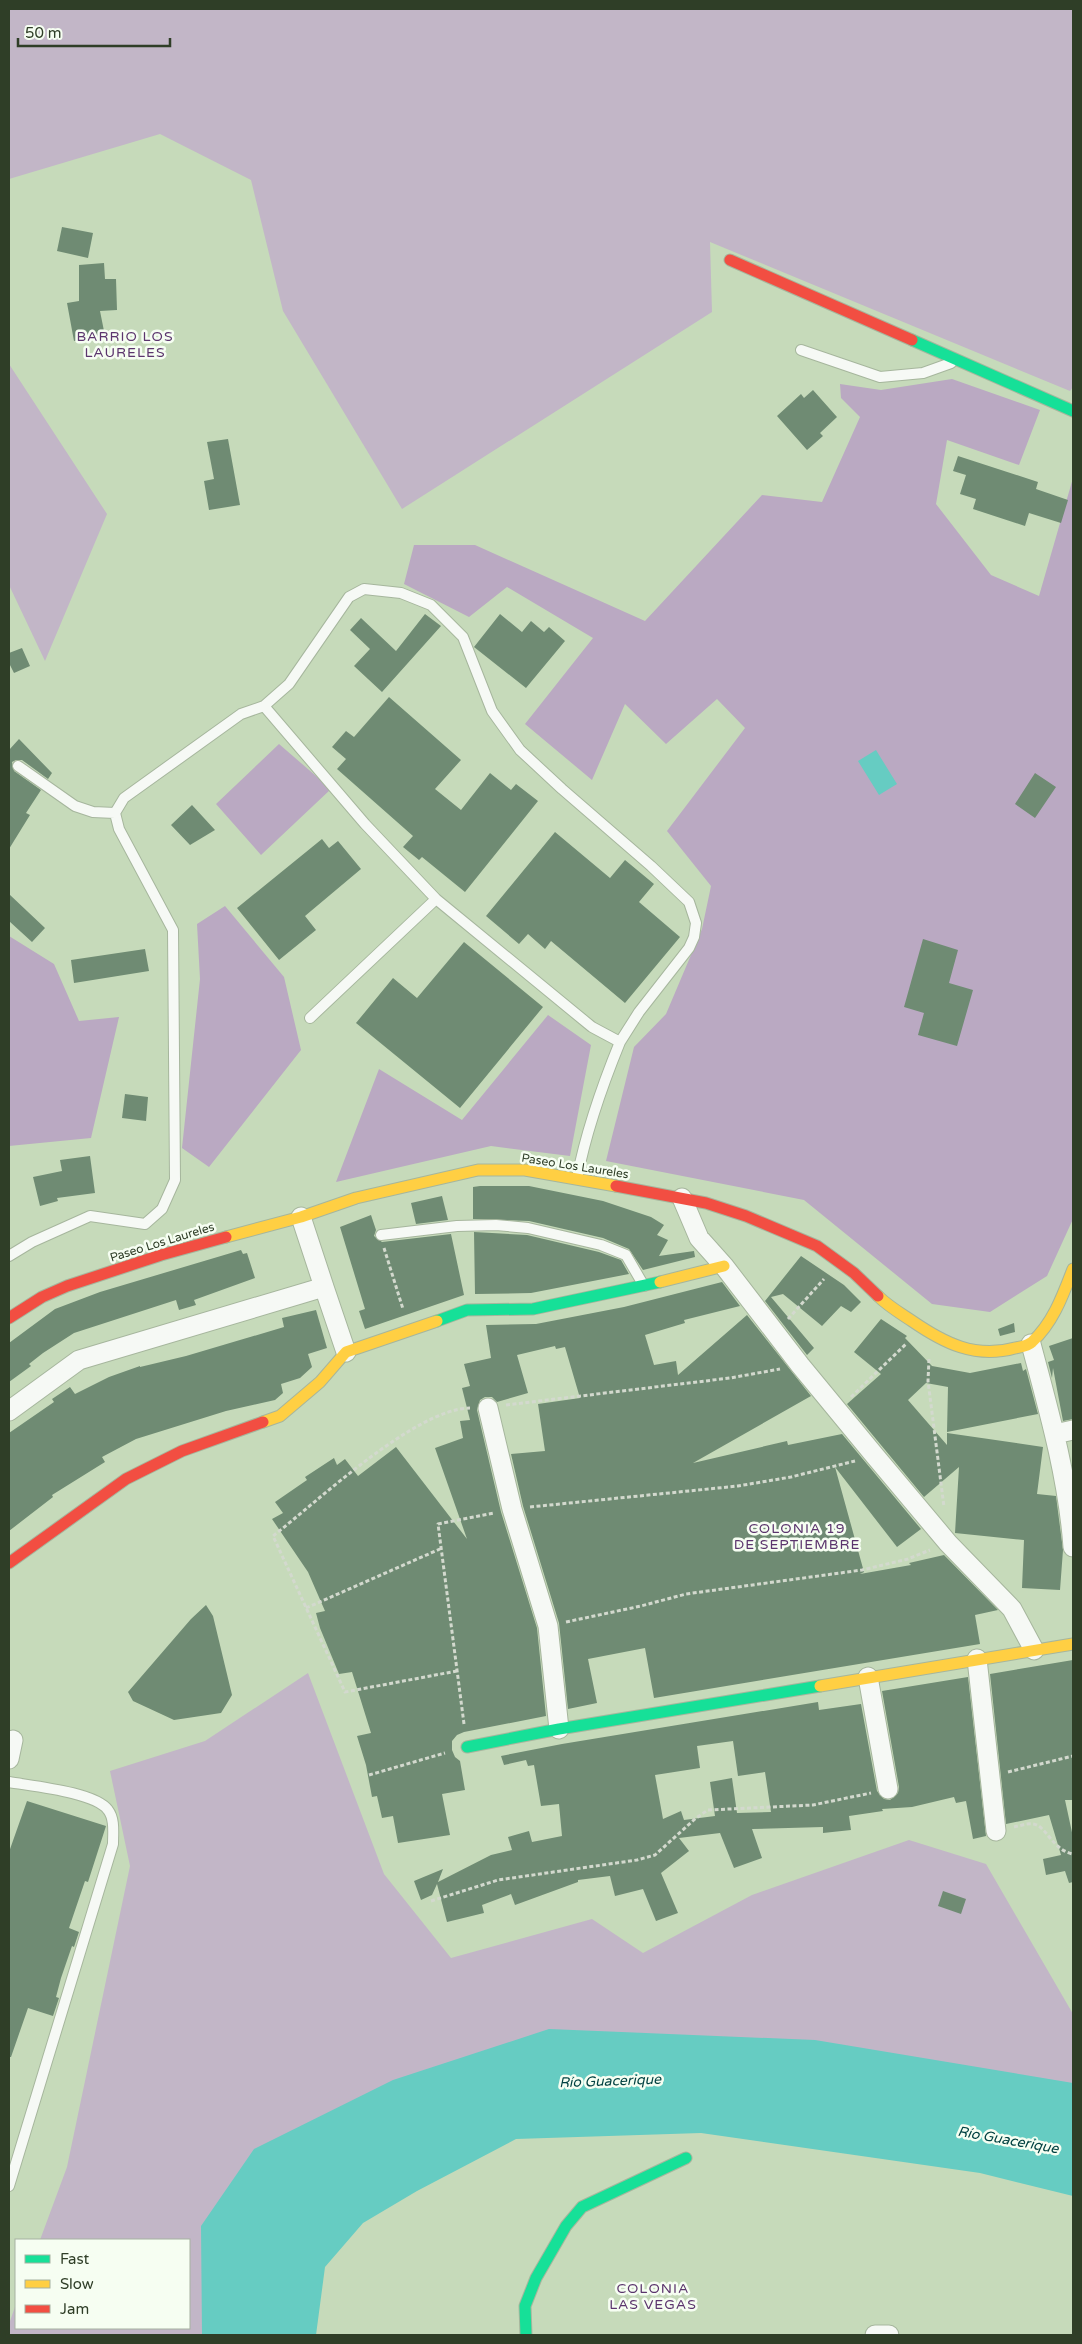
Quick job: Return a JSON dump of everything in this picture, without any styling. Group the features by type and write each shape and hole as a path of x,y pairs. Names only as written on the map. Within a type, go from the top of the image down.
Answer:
{"street":[{"path":"730,260 1073,411"},
{"name":"Paseo Los Laureles","path":"9,1318 42,1297 67,1286 161,1255 301,1217 356,1198 478,1170 525,1170 706,1203 817,1246 840,1262 884,1302 937,1338 954,1346 973,1351 1000,1352 1031,1344"},
{"path":"682,1198 699,1238 724,1266 800,1365 948,1543 1012,1609 1034,1650"},
{"path":"301,1217 346,1352"},
{"path":"9,1563 126,1479 182,1451 280,1416 320,1382 346,1352 467,1310 533,1309 644,1286 724,1266"},
{"path":"1073,1270 1061,1300 1049,1322 1031,1344 1064,1432 1073,1547"},
{"path":"9,1411 79,1360 324,1287"},
{"path":"488,1408 512,1509 548,1626 559,1729"},
{"path":"467,1747 559,1729 1073,1644"},
{"path":"977,1659 996,1830"},
{"path":"868,1677 888,1790"},
{"path":"9,1759 13,1740"},
{"path":"526,2335 525,2306 536,2278 566,2226 582,2207 686,2158"},
{"path":"875,2335 889,2335"}],"lane":[{"path":"801,350 880,377 923,373 956,361"},
{"path":"9,1256 32,1242 90,1216 145,1224 162,1209 175,1180 172,930 119,828 115,813 124,798 241,714 264,706 289,684 350,597 364,589 380,589 401,593 431,605 463,637 492,711 520,750 651,866 688,902 696,923 694,937 689,948 639,1012 620,1042 590,1130 577,1179"},
{"path":"264,706 365,824 436,899 592,1027 620,1042"},
{"path":"18,766 75,806 93,812 115,813"},
{"path":"310,1018 436,899"},
{"path":"381,1235 456,1226 496,1225 528,1228 601,1245 626,1255 644,1286"},
{"path":"9,1782 87,1796 108,1809 113,1826 113,1844 9,2186"}],"path":[{"path":"381,1235 409,1330"},
{"path":"776,1332 840,1262"},
{"path":"837,1410 923,1328"},
{"path":"548,1626 641,1606 686,1594 862,1570 908,1559 948,1543 928,1382 929,1353 937,1338"},
{"path":"457,1671 345,1692 273,1536 388,1444 428,1420 460,1408 488,1408 730,1378 800,1365"},
{"path":"369,1775 467,1747 438,1524 512,1509 738,1486 790,1477 875,1456"},
{"path":"306,1608 441,1549"},
{"path":"990,1776 1073,1756"},
{"path":"431,1901 498,1880 628,1861 654,1855 696,1818 708,1810 734,1807 813,1805 888,1790"},
{"path":"996,1830 1033,1824 1044,1831 1063,1852 1073,1854"}],"shaded area":[{"path":"9,9 1073,9 1073,387 1070,391 710,242 712,312 402,509 283,311 251,180 160,134 9,179"},
{"path":"9,364 107,514 45,661 9,585"},
{"path":"952,379 1040,410 1019,465 947,440 936,504 991,575 1039,596 1073,478 1073,1219 1047,1276 990,1312 932,1304 804,1200 606,1161 634,1047 666,1014 702,929 711,886 667,831 745,728 717,699 666,744 625,704 592,780 525,724 593,638 507,587 469,617 404,584 414,545 475,545 645,621 762,495 822,502 860,417 841,398 840,384 881,390"},
{"path":"279,744 331,789 261,855 216,804"},
{"path":"225,906 284,977 301,1050 209,1167 182,1148 200,979 197,924"},
{"path":"9,936 54,964 79,1021 119,1017 91,1138 9,1146"},
{"path":"548,1015 591,1045 570,1156 491,1146 336,1182 379,1069 462,1120"},
{"path":"308,1673 384,1874 451,1958 592,1919 643,1953 752,1895 909,1840 986,1864 1073,2014 1073,2104 528,2044 218,2335 9,2335 9,2324 15,2307 15,2329 190,2329 190,2239 40,2239 67,2167 130,1866 110,1771 205,1741"}],"water":[{"path":"876,750 897,784 879,795 858,761"},
{"name":"Río Guacerique","path":"549,2029 815,2040 1073,2083 1073,2196 980,2173 701,2133 516,2139 417,2191 363,2223 325,2267 316,2335 202,2335 201,2226 254,2149 393,2080"}],"building":[{"path":"62,227 93,233 88,258 57,251"},
{"path":"104,263 105,279 116,279 117,310 100,311 105,336 74,341 67,303 79,301 79,265"},
{"path":"813,390 837,417 820,433 823,436 807,450 777,416 801,394 804,398"},
{"path":"228,439 240,505 209,510 204,481 214,479 207,442"},
{"path":"958,456 1038,482 1036,489 1068,500 1061,523 1029,513 1025,526 973,509 976,499 960,494 966,475 953,471"},
{"path":"425,614 441,626 382,692 354,666 370,649 350,630 361,618 396,651"},
{"path":"500,614 522,632 531,621 544,632 549,627 565,641 526,688 474,647"},
{"path":"22,648 30,666 14,673 9,663 9,653"},
{"path":"389,697 461,760 435,789 461,810 490,773 511,790 516,784 538,801 465,892 422,857 419,860 403,847 413,836 337,769 346,759 332,747 346,731 354,737"},
{"path":"19,739 52,773 48,779 22,760 12,762 14,771 41,790 26,813 30,815 9,849 9,750"},
{"path":"1035,773 1056,787 1035,818 1015,804"},
{"path":"192,805 215,830 190,845 171,825"},
{"path":"555,832 610,878 625,860 654,884 639,902 680,937 625,1003 551,941 545,949 528,934 519,944 486,916"},
{"path":"322,839 329,848 338,841 361,869 305,916 316,930 279,960 237,908"},
{"path":"9,894 45,928 32,942 9,921"},
{"path":"923,939 958,950 949,983 973,990 957,1046 918,1035 924,1013 904,1007"},
{"path":"464,942 543,1007 460,1108 356,1023 393,978 417,998"},
{"path":"145,949 149,971 74,983 71,960"},
{"path":"125,1094 148,1097 146,1121 122,1118"},
{"path":"90,1156 95,1193 57,1198 58,1201 40,1206 33,1177 62,1171 60,1160"},
{"path":"529,1186 603,1201 651,1217 664,1225 657,1235 668,1240 659,1256 694,1251 695,1257 643,1270 629,1249 603,1238 529,1221 473,1219 473,1187"},
{"path":"442,1196 448,1220 416,1224 411,1203"},
{"path":"371,1215 376,1230 374,1236 382,1242 451,1234 464,1295 365,1329 359,1311 365,1309 340,1227"},
{"path":"474,1232 527,1235 599,1252 621,1260 629,1274 531,1293 475,1294"},
{"path":"241,1250 243,1254 247,1253 255,1278 194,1300 196,1305 179,1310 176,1300 74,1333 43,1353 29,1364 31,1366 9,1382 9,1343 55,1309 100,1292"},
{"path":"801,1256 844,1285 861,1302 851,1312 841,1306 822,1326 783,1294 771,1297 814,1348 807,1355 765,1301"},
{"path":"722,1282 740,1306 684,1320 685,1323 645,1335 654,1365 676,1361 678,1375 747,1315 811,1396 693,1463 787,1441 788,1445 842,1434 921,1529 897,1547 835,1467 864,1572 860,1574 911,1565 909,1563 944,1555 998,1610 975,1615 980,1644 654,1698 645,1648 588,1659 597,1703 568,1709 559,1623 523,1506 511,1454 545,1451 538,1404 580,1398 565,1347 556,1349 555,1346 517,1355 528,1393 497,1402 492,1397 485,1397 480,1400 477,1410 501,1512 537,1628 546,1716 457,1735 452,1741 452,1750 455,1757 460,1761 465,1790 442,1794 450,1835 398,1843 393,1816 382,1818 377,1796 372,1797 366,1765 357,1736 371,1733 352,1672 339,1674 320,1628 316,1613 325,1611 308,1572 272,1519 283,1513 275,1502 307,1480 305,1477 334,1458 337,1465 345,1459 358,1476 396,1447 467,1539 435,1448 463,1438 460,1421 470,1420 462,1388 470,1386 464,1364 491,1358 486,1325 536,1324 624,1307"},
{"path":"316,1310 327,1348 308,1354 312,1367 300,1378 281,1384 283,1393 275,1400 226,1411 136,1439 102,1457 105,1462 52,1495 53,1497 9,1531 9,1433 54,1402 52,1399 70,1387 75,1394 109,1377 140,1366 186,1356 284,1327 282,1318"},
{"path":"881,1319 907,1336 905,1338 932,1366 970,1373 1021,1363 1023,1371 1026,1369 1038,1414 947,1432 948,1387 926,1383 908,1400 947,1445 947,1433 1043,1447 1037,1494 1056,1496 1063,1550 1060,1590 1022,1588 1024,1540 955,1533 959,1467 924,1497 847,1404 881,1374 854,1352"},
{"path":"1014,1323 1015,1332 1000,1336 998,1329"},
{"path":"1073,1338 1073,1419 1063,1421 1053,1368 1052,1378 1048,1362 1054,1360 1049,1346"},
{"path":"206,1605 213,1616 232,1695 221,1713 174,1720 133,1701 128,1692 191,1619"},
{"path":"1073,1660 1073,1800 1065,1800 1073,1837 1073,1882 1069,1883 1065,1871 1046,1875 1043,1859 1061,1855 1049,1815 1006,1824 990,1674"},
{"path":"968,1677 986,1836 973,1839 966,1801 956,1803 954,1797 912,1807 882,1809 883,1811 849,1816 851,1830 823,1833 823,1827 752,1829 762,1858 734,1868 720,1833 679,1838 689,1851 661,1873 678,1913 656,1921 643,1889 615,1896 610,1876 578,1880 578,1882 515,1905 511,1894 482,1905 484,1913 447,1922 437,1884 432,1895 421,1900 414,1881 443,1869 438,1882 491,1855 512,1850 508,1837 529,1831 532,1842 562,1836 559,1804 541,1806 534,1765 528,1766 526,1760 504,1765 501,1756 562,1744 818,1702 819,1710 861,1704 877,1791 884,1799 890,1800 898,1793 899,1787 882,1691","holes":["733,1741 738,1776 765,1772 771,1812 737,1813 732,1778 710,1782 715,1816 684,1820 681,1811 663,1819 655,1775 700,1768 697,1746"]},
{"path":"27,1801 106,1826 88,1882 85,1881 69,1928 79,1932 61,1978 56,1997 59,1998 53,2016 28,2008 11,2057 9,2057 9,1852"},
{"path":"943,1891 966,1899 961,1914 938,1906"}],"traffic: fast":[{"path":"912,340 1073,411"},
{"path":"437,1321 467,1310 533,1309 660,1282"},
{"path":"467,1747 559,1729 820,1686"},
{"path":"526,2335 525,2306 536,2278 566,2226 582,2207 686,2158"}],"traffic: slow":[{"path":"226,1237 301,1217 356,1198 478,1170 525,1170 616,1186"},
{"path":"660,1282 724,1266"},
{"path":"878,1296 924,1329 948,1342 973,1350 1000,1351 1022,1347 1032,1342 1052,1317 1073,1269"},
{"path":"263,1422 280,1416 320,1382 346,1352 437,1321"},
{"path":"820,1686 1073,1644"}],"traffic: jam":[{"path":"730,260 912,340"},
{"path":"616,1186 706,1203 746,1216 817,1246 854,1273 878,1296"},
{"path":"9,1318 42,1297 67,1286 161,1255 226,1237"},
{"path":"9,1563 126,1479 182,1451 263,1422"}],"district":[{"name":"BARRIO LOS LAURELES","path":"125,344"},
{"name":"COLONIA 19 DE SEPTIEMBRE","path":"797,1536"},
{"name":"COLONIA LAS VEGAS","path":"653,2296"}]}
